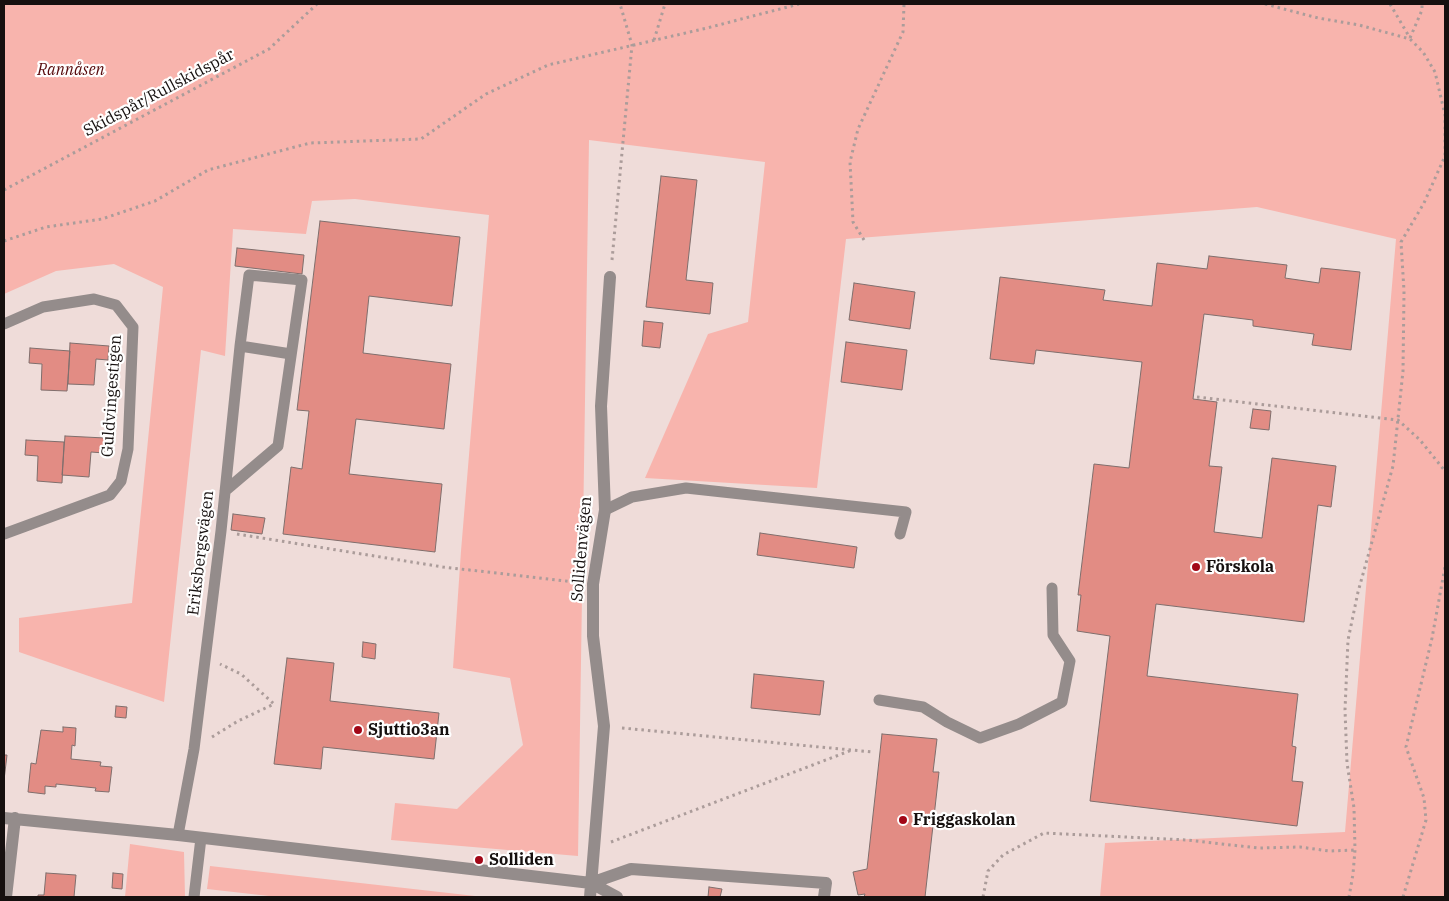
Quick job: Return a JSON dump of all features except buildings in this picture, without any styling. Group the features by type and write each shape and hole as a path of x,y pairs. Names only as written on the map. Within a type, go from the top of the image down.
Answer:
{"street":[{"name":"Sollidenvägen","path":"590,897 604,726 593,636 593,584 605,510 601,406 610,277"},
{"path":"6,897 9,818 178,835 591,883 617,897"},
{"path":"591,883 631,870 826,883 824,897"}],"lane":[{"name":"Eriksbergsvägen","path":"178,835 194,749 204,656 221,531 249,274 302,280 291,354"},
{"name":"Guldvingestigen","path":"4,324 43,307 94,299 116,305 133,328 128,448 121,481 110,495 4,534"},
{"path":"225,491 278,446 291,354 240,346"},
{"path":"605,510 632,497 686,488 906,512 900,534"},
{"path":"879,700 923,707 947,722 980,738 1019,724 1062,702 1070,661 1053,635 1052,588"},
{"path":"194,897 201,838"}],"path":[{"name":"Skidspår/Rullskidspår","path":"4,190 269,49 317,4"},
{"path":"610,277 632,45 620,4"},
{"path":"653,40 665,4"},
{"path":"4,241 46,227 102,219 155,201 208,170 310,143 422,139 486,94 548,66 800,4"},
{"path":"864,240 853,222 850,162 858,129 903,32 904,4"},
{"path":"1264,4 1318,18 1359,25 1410,39"},
{"path":"1349,897 1355,850 1354,808 1347,763 1345,710 1348,640 1363,573 1393,466 1403,370 1404,291 1401,242 1424,203 1445,156 1445,115 1435,72 1423,52 1410,39 1390,4"},
{"path":"1410,39 1422,10 1422,4"},
{"path":"1197,397 1398,420 1420,440 1445,471"},
{"path":"221,531 443,567 593,584"},
{"path":"1403,897 1426,820 1424,798 1406,747 1432,638 1445,567"},
{"path":"194,749 238,720 274,704 241,674 204,656"},
{"path":"604,726 872,752"},
{"path":"594,849 852,750"},
{"path":"983,897 988,870 1003,855 1044,833 1187,840 1258,848 1300,847 1329,851 1355,850"}],"green space":[{"name":"Rannåsen","path":"4,4 1445,4 1445,897 1100,897 1105,843 1345,832 1396,239 1257,207 846,239 817,488 645,478 708,334 748,322 765,162 589,140 578,856 391,840 395,803 457,809 523,745 510,678 453,668 489,215 355,199 312,201 306,234 233,229 225,356 201,350 164,702 19,652 19,618 132,603 163,287 114,264 56,271 4,294"},
{"path":"130,844 184,852 185,897 125,897"},
{"path":"210,866 484,897 278,897 207,889"}],"place":[{"name":"Förskola","path":"1196,567"},
{"name":"Sjuttio3an","path":"358,730"},
{"name":"Friggaskolan","path":"903,820"},
{"name":"Solliden","path":"479,860"}]}
